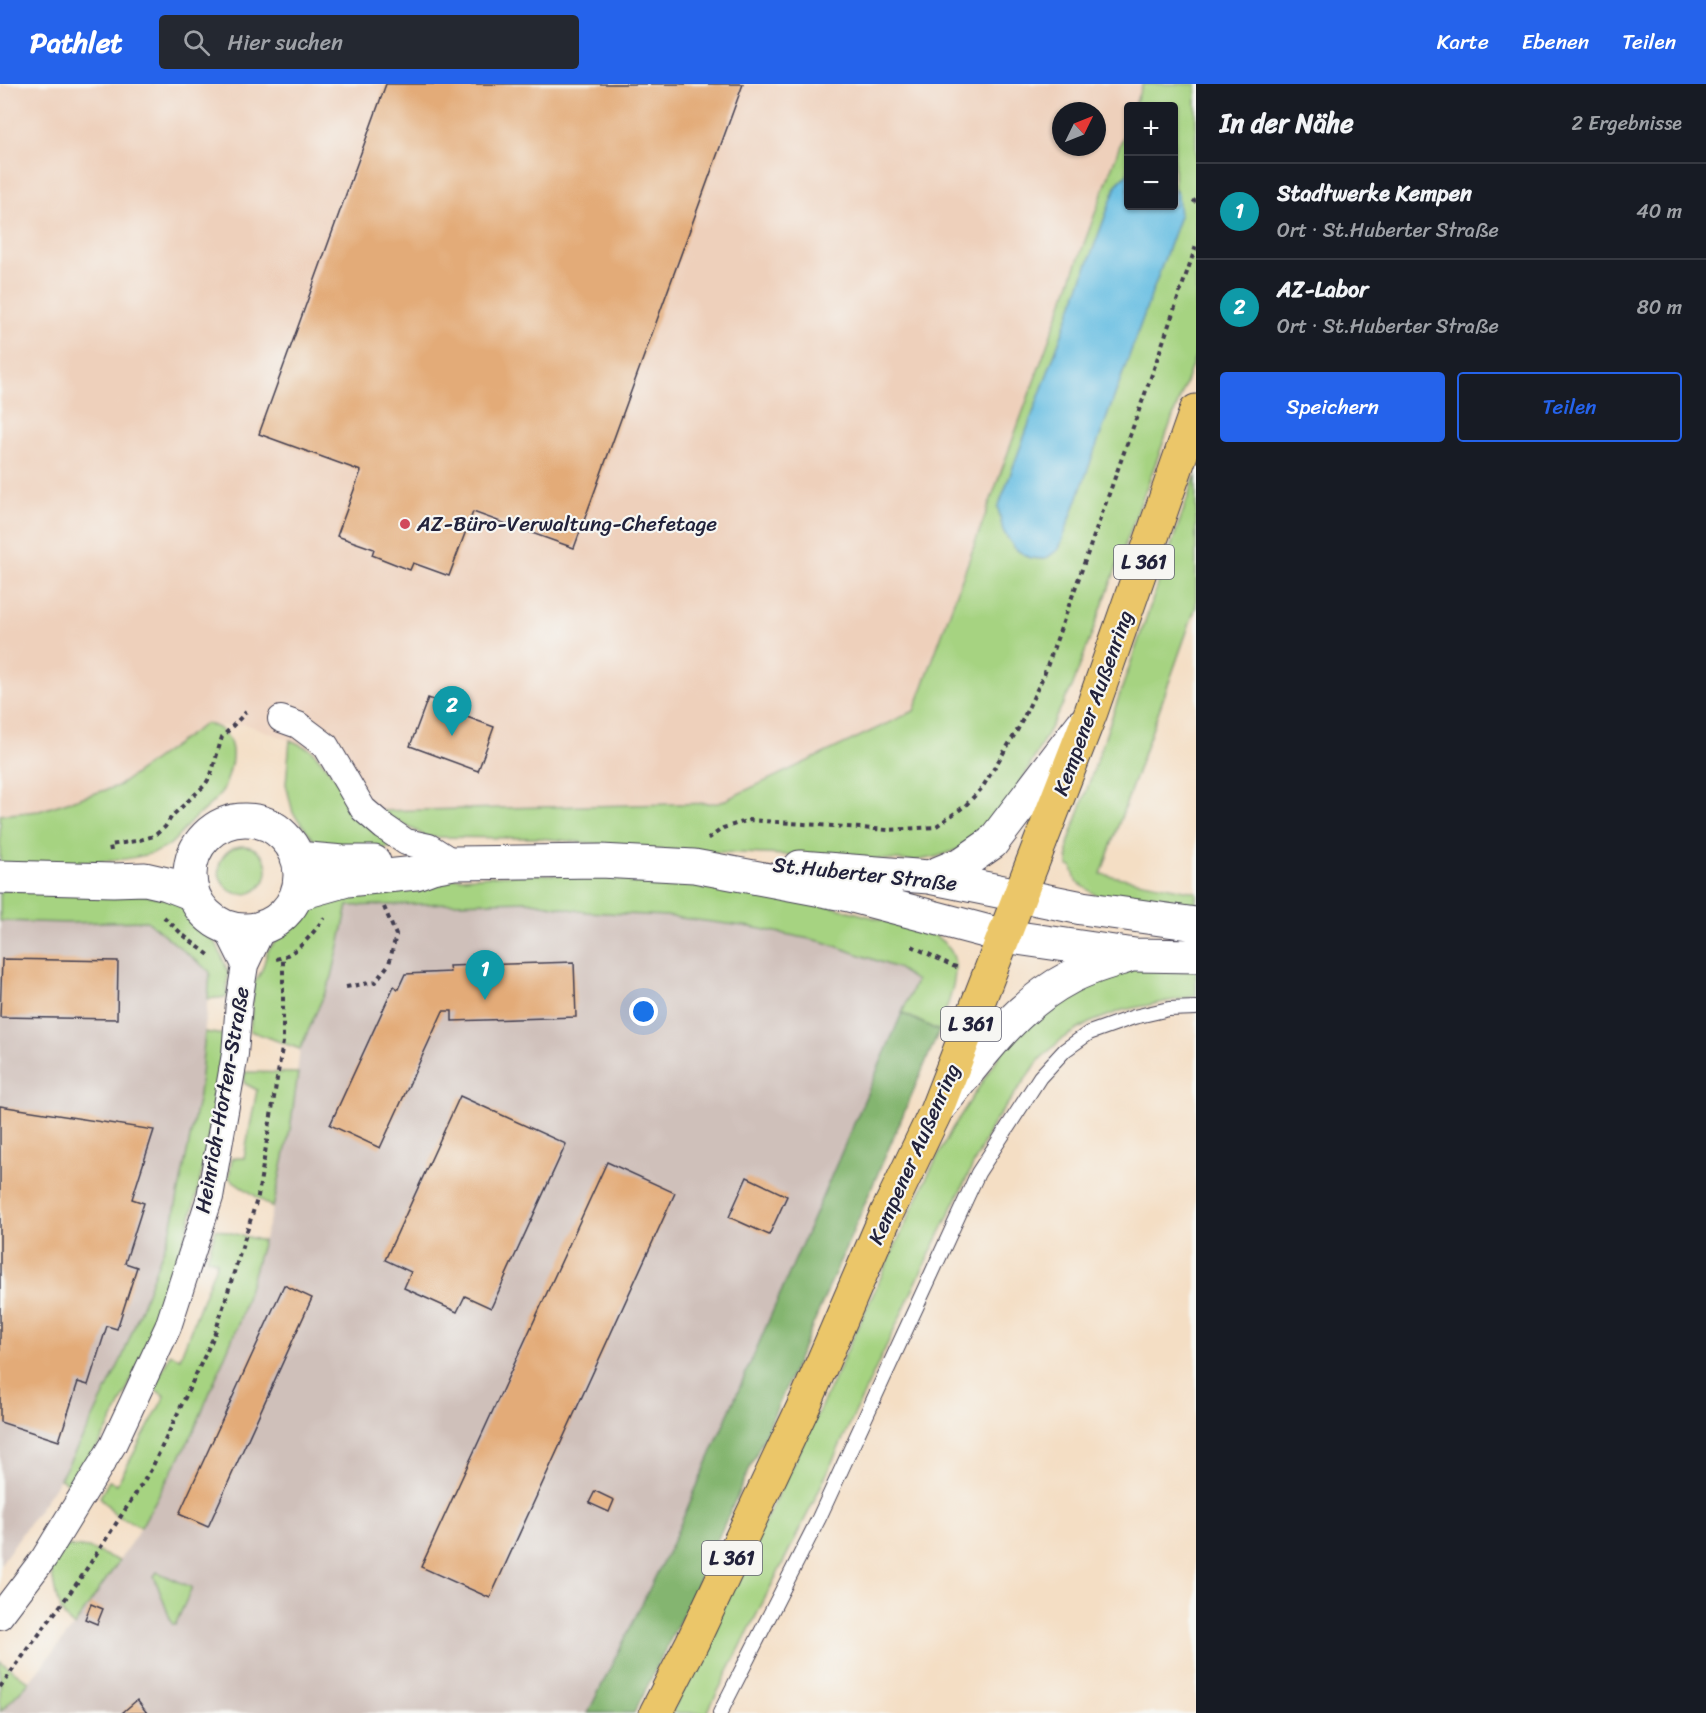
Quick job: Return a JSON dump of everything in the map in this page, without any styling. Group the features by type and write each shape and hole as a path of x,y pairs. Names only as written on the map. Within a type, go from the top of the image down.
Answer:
{"main road":[{"name":"Kempener Außenring","path":"656,1713 692,1643 806,1401 883,1223 936,1111 1092,712 1196,411"}],"street":[{"path":"929,877 963,863 992,843 1092,712"},
{"path":"281,720 298,725 326,746 363,809 406,842 429,847 443,865"},
{"path":"247,820 261,823 274,829 288,842 297,858 300,876 297,894 289,908 278,920 263,927 244,931 226,927 211,919 200,908 193,894 189,879 196,849 205,836 218,827 247,820"},
{"path":"10,877 113,868 162,860 196,849"},
{"name":"St.Huberter Straße","path":"297,858 443,865 601,861 702,867 849,895 1004,936 1135,955"},
{"name":"St.Huberter Straße","path":"702,867 749,863 929,877 1082,908 1196,924"},
{"name":"St.Huberter Straße","path":"297,894 347,880 416,873 443,865"},
{"path":"10,877 145,879 193,894"},
{"name":"Heinrich-Horten-Straße","path":"226,927 245,965"},
{"name":"Heinrich-Horten-Straße","path":"0,1616 44,1558 108,1454 168,1327 210,1197 235,1054 238,1002 245,965 263,927"},
{"path":"936,1111 1001,1031 1038,999 1068,978 1095,966 1135,955 1196,956"}],"lane":[{"path":"720,1713 819,1518 978,1173 1040,1077 1065,1050 1089,1033 1134,1017 1169,1009 1196,1008"}],"path":[{"path":"702,867 706,841 723,828 748,820 888,830 935,827 965,806 981,788 1018,729 1044,675 1196,246"},
{"path":"113,868 110,845 154,836 165,827 172,816 205,785 211,775 222,737 246,712"},
{"path":"346,987 375,982 389,964 396,935 384,906"},
{"path":"283,957 314,933 329,911"},
{"path":"160,914 183,935 217,960"},
{"path":"903,941 953,966 990,973"}],"shaded area":[{"path":"0,84 1143,84 1136,102 1124,102 1124,134 914,711 719,803 353,812 312,750 245,724 214,727 206,723 118,786 39,811 0,815"},
{"path":"527,901 586,912 665,916 751,927 824,942 897,968 916,981 674,1539 588,1713 0,1713 29,1682 74,1626 119,1561 141,1527 193,1433 239,1322 273,1208 290,1130 300,1049 332,977 348,906"},
{"path":"0,921 68,923 147,921 210,972 199,1095 171,1229 122,1358 90,1424 60,1479 0,1565"}],"green space":[{"path":"1143,84 1196,84 1196,355 1072,687 1010,803 990,831 959,849 936,857 913,861 656,850 539,838 427,837 379,811 719,803 914,711 1124,134 1124,177 1117,184 1030,558 1045,559 1059,549 1173,210 1178,210 1178,102 1136,102"},
{"path":"1196,474 1196,606 1101,874 1196,892 1196,911 1097,896 1076,881 1072,867 1068,866 1068,844"},
{"path":"206,723 226,735 232,748 228,778 218,796 168,846 136,857 113,860 0,866 0,815 39,811 118,786"},
{"path":"290,740 312,750 395,847 350,851 314,840 293,813 286,784"},
{"path":"243,846 260,853 267,870 260,887 243,894 226,887 219,870 226,853"},
{"path":"521,874 603,875 718,885 822,904 932,933 948,947 955,961 954,981 939,1031 902,1013 916,981 897,968 824,942 751,927 665,916 586,912 527,901 348,906 332,977 300,1049 250,1031 254,984 262,970 268,950 308,911 314,902 355,885"},
{"path":"106,887 177,901 218,947 228,972 227,997 208,999 210,972 147,921 68,923 0,921 0,890"},
{"path":"1196,966 1196,996 1123,1010 1089,1023 1063,1038 1040,1059 993,1124 812,1505 707,1713 671,1713 828,1392 927,1177 952,1129 1008,1042 1062,990 1136,967"},
{"path":"902,1013 939,1031 778,1406 691,1598 634,1713 588,1713 674,1539"},
{"path":"205,1032 224,1035 208,1139 198,1190 184,1241 137,1367 114,1417 75,1487 60,1479 122,1358 171,1229 199,1095"},
{"path":"245,1072 298,1073 290,1130 273,1208 229,1178 232,1158 244,1158 257,1090 244,1083"},
{"path":"216,1229 263,1241 239,1322 193,1433 141,1527 116,1515 100,1497 109,1481 117,1484 165,1396 154,1389 170,1354 180,1358 217,1262 207,1258"},
{"path":"66,1546 89,1548 119,1561 74,1626 63,1615 60,1608 51,1569"},
{"path":"157,1572 191,1587 175,1625 172,1624 154,1576"},
{"path":"0,1661 29,1682 0,1712"}],"water":[{"path":"1124,177 1124,210 1178,210 1178,194 1180,216 1059,549 1045,559 1030,558 1015,549 1003,531 998,508 1117,184"}],"building":[{"path":"386,84 743,84 574,548 473,512 449,576 413,563 410,570 372,555 374,549 337,536 361,471 259,434"},
{"path":"428,698 442,703 440,707 494,727 478,771 410,746"},
{"path":"2,959 118,961 117,1019 0,1017"},
{"path":"574,962 576,1017 452,1021 452,1011 443,1011 380,1148 330,1125 394,986 398,989 405,974 450,972 449,966"},
{"path":"460,1096 566,1144 491,1308 465,1296 457,1312 404,1288 411,1272 385,1260"},
{"path":"0,1106 154,1130 132,1199 144,1203 125,1263 137,1267 117,1329 107,1326 88,1385 78,1382 59,1441 0,1422"},
{"path":"607,1162 675,1193 490,1598 421,1567"},
{"path":"747,1177 787,1196 769,1235 729,1217"},
{"path":"284,1285 312,1298 208,1527 179,1514"},
{"path":"595,1491 614,1500 609,1512 589,1503"},
{"path":"91,1604 103,1609 97,1624 85,1619"},
{"path":"137,1700 147,1713 122,1713"}],"place":[{"name":"AZ-Büro-Verwaltung-Chefetage","path":"405,524"},
{"name":"AZ-Labor","path":"452,736"},
{"name":"Stadtwerke Kempen","path":"485,1000"}]}
